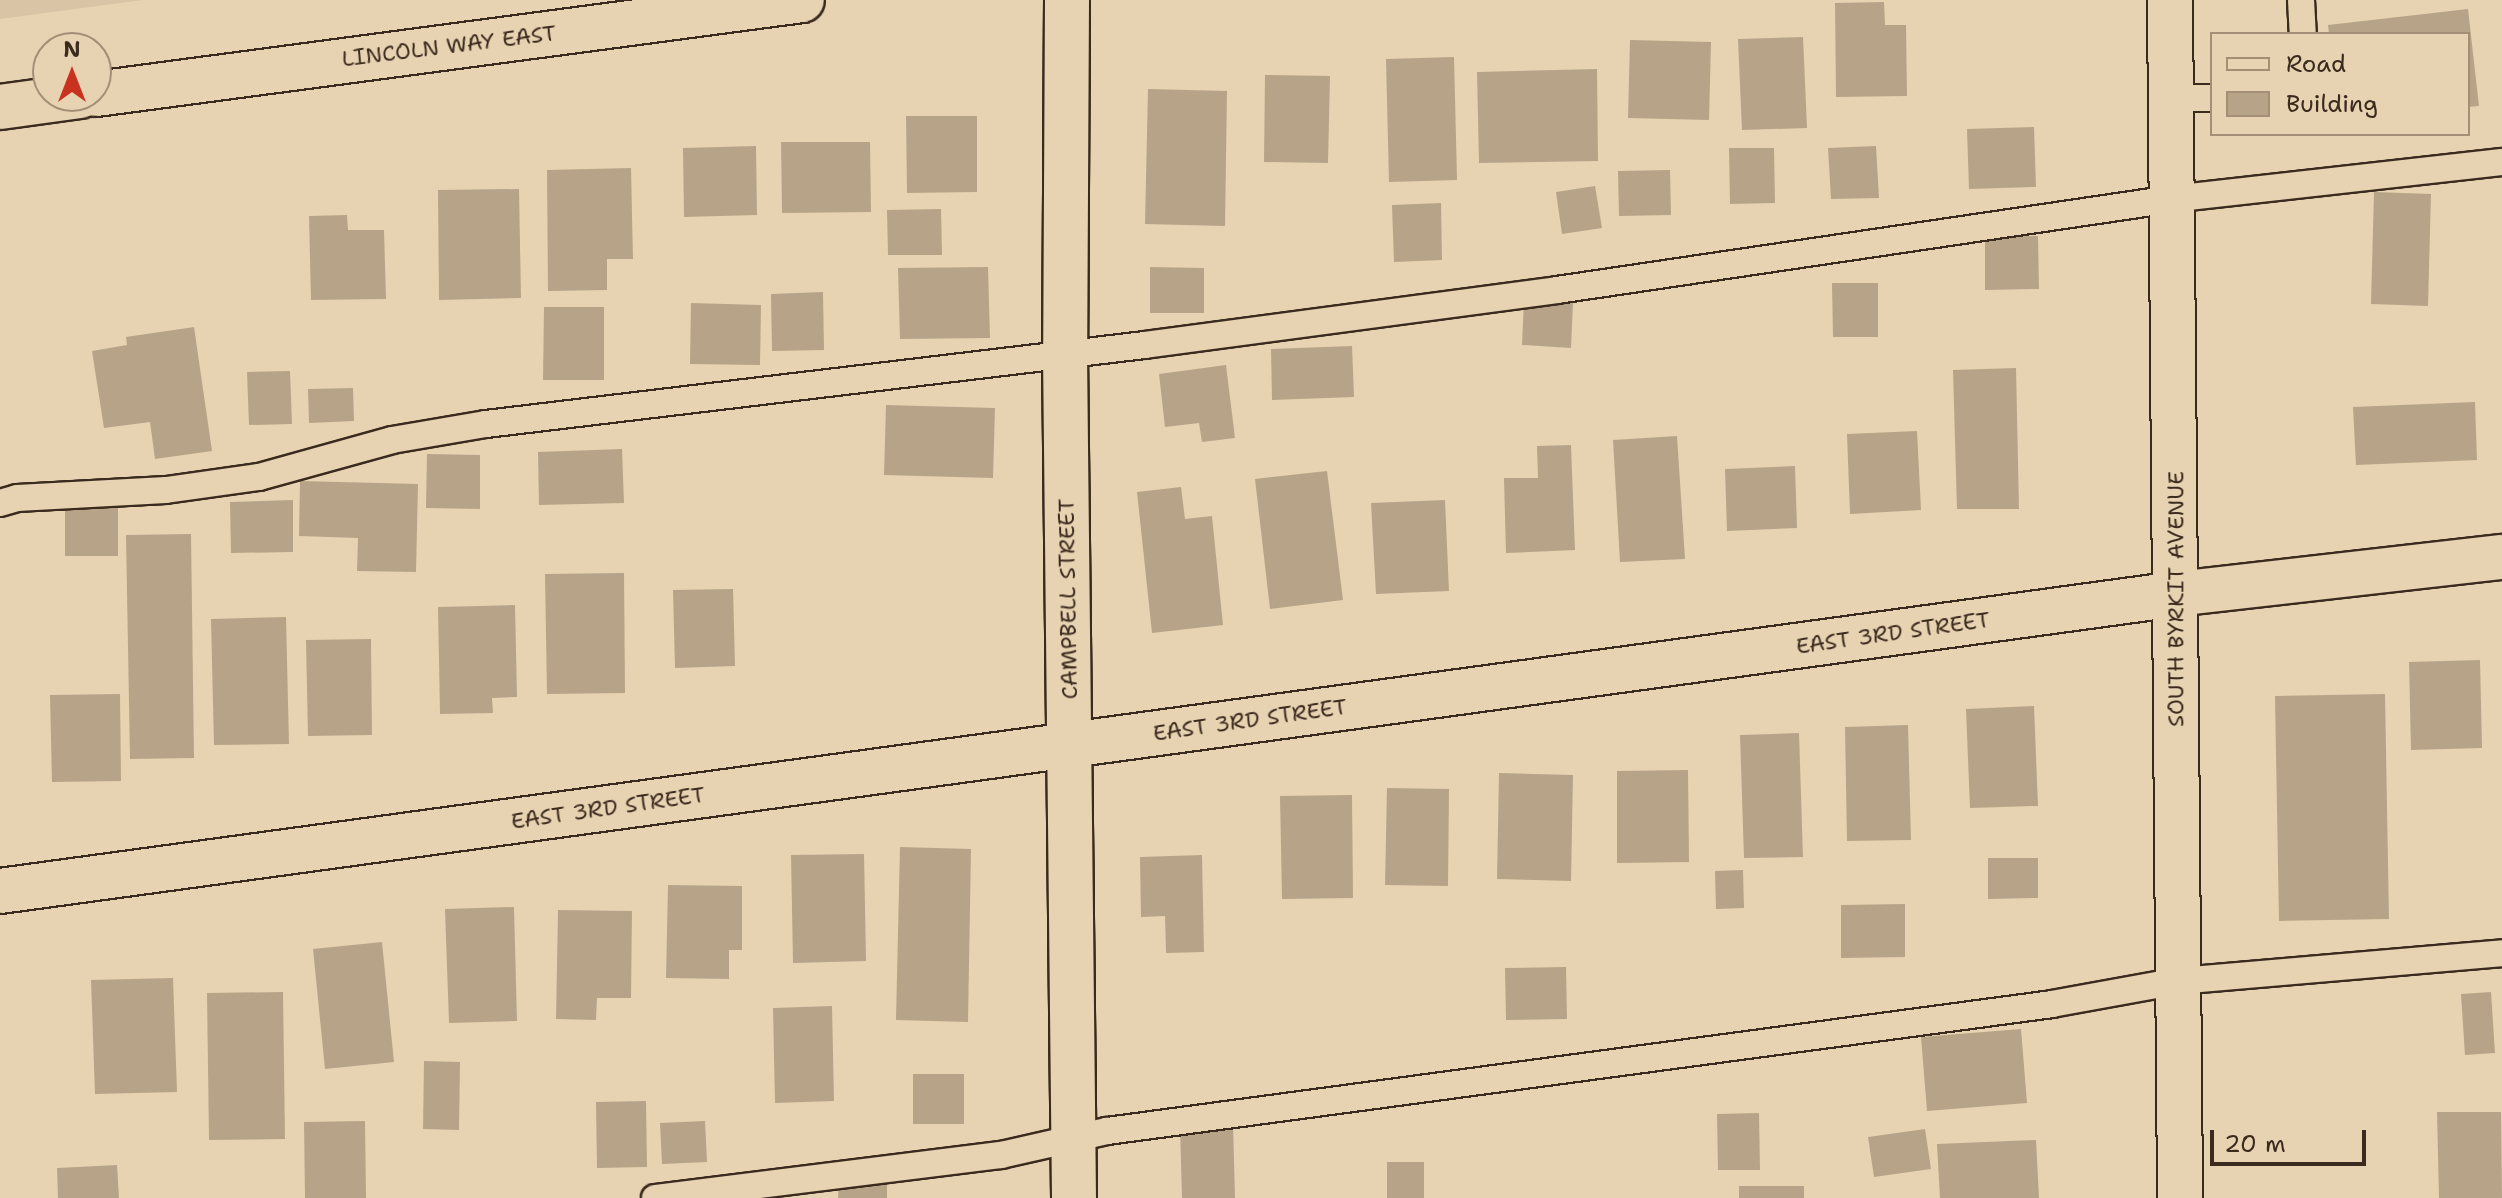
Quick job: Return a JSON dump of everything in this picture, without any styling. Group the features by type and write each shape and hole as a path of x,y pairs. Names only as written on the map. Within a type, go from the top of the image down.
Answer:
{"street":[{"name":"CAMPBELL STREET","path":"1067,0 1065,352 1074,1198"},
{"name":"SOUTH BYRKIT AVENUE","path":"2170,0 2192,98 2172,199 2180,1198"},
{"name":"LINCOLN WAY EAST","path":"112,92 790,1"},
{"path":"0,107 32,103"},
{"name":"EAST 3RD STREET","path":"0,891 2176,594 2502,557"}],"lane":[{"path":"2301,0 2303,32"},
{"path":"0,503 17,498 166,490 259,477 392,440 486,424 1065,352 1145,345 1525,294 2172,199 2502,162"},
{"path":"655,1198 1001,1155 1138,1127 2052,1004 2178,981 2502,953"}],"shaded area":[{"path":"0,0 143,0 0,19"}],"building":[{"path":"1884,2 1885,25 1906,25 1907,96 1836,97 1835,3"},
{"path":"2468,9 2479,106 2470,107 2470,32 2329,32 2328,25"},
{"path":"1803,37 1807,128 1742,130 1738,39"},
{"path":"1630,40 1711,42 1709,120 1628,118"},
{"path":"1454,57 1457,180 1389,182 1386,59"},
{"path":"1597,69 1598,161 1479,163 1477,72"},
{"path":"1265,75 1330,76 1328,163 1264,162"},
{"path":"1148,89 1227,91 1225,226 1145,224"},
{"path":"906,116 977,116 977,192 907,193"},
{"path":"2034,127 2036,187 1969,189 1967,129"},
{"path":"781,142 870,142 871,212 782,213"},
{"path":"756,146 757,215 684,217 683,148"},
{"path":"1876,146 1879,198 1831,199 1828,148"},
{"path":"1729,148 1774,148 1775,203 1730,204"},
{"path":"631,168 633,259 607,259 607,290 548,291 547,170"},
{"path":"1670,170 1671,215 1619,216 1618,171"},
{"path":"1595,186 1602,228 1562,234 1556,192"},
{"path":"519,189 521,298 439,300 438,190"},
{"path":"2374,192 2431,194 2428,306 2371,304"},
{"path":"1441,203 1442,260 1394,262 1392,205"},
{"path":"941,209 942,255 888,255 887,210"},
{"path":"347,215 348,230 384,230 386,299 311,300 309,216"},
{"path":"2038,236 2039,289 1985,290 1985,237"},
{"path":"988,267 990,338 900,339 898,268"},
{"path":"1150,267 1204,268 1204,313 1150,313"},
{"path":"1832,283 1878,283 1878,337 1833,337"},
{"path":"823,292 824,350 772,351 771,294"},
{"path":"1524,300 1573,302 1571,348 1522,345"},
{"path":"691,303 761,305 760,365 690,364"},
{"path":"544,307 604,307 604,380 543,380"},
{"path":"194,327 212,451 155,459 150,422 104,428 92,351 127,345 126,337"},
{"path":"1352,346 1354,397 1272,400 1271,349"},
{"path":"1226,365 1235,438 1202,442 1199,423 1165,427 1159,374"},
{"path":"2016,368 2019,509 1957,509 1953,370"},
{"path":"290,371 292,424 249,425 247,372"},
{"path":"353,388 354,421 309,423 308,389"},
{"path":"2475,402 2477,460 2356,465 2353,407"},
{"path":"886,405 995,408 993,478 884,475"},
{"path":"1917,431 1921,510 1850,514 1847,434"},
{"path":"1677,436 1685,559 1620,562 1613,440"},
{"path":"1571,445 1575,550 1506,553 1504,478 1538,478 1537,446"},
{"path":"622,449 624,503 539,505 538,452"},
{"path":"427,454 480,455 480,509 426,508"},
{"path":"1795,466 1797,528 1727,531 1725,469"},
{"path":"1327,471 1343,600 1270,609 1255,479"},
{"path":"300,481 418,484 416,572 357,571 358,538 299,536"},
{"path":"1181,487 1185,519 1212,516 1223,625 1152,633 1137,492"},
{"path":"65,499 118,499 118,556 65,556"},
{"path":"293,500 293,552 231,553 230,502"},
{"path":"1445,500 1449,591 1376,594 1371,503"},
{"path":"191,534 194,758 130,759 126,535"},
{"path":"624,573 625,693 547,694 545,574"},
{"path":"733,589 735,666 675,668 673,590"},
{"path":"515,605 517,697 492,698 493,713 440,714 438,607"},
{"path":"286,617 289,744 214,745 211,619"},
{"path":"371,639 372,735 308,736 306,640"},
{"path":"2480,660 2482,748 2411,750 2409,662"},
{"path":"120,694 121,781 52,782 50,695"},
{"path":"2385,694 2389,919 2279,921 2275,696"},
{"path":"2034,706 2038,806 1970,808 1966,709"},
{"path":"1908,725 1911,840 1847,841 1845,727"},
{"path":"1799,733 1803,857 1744,858 1740,735"},
{"path":"1688,770 1689,862 1617,863 1617,771"},
{"path":"1499,773 1573,775 1571,881 1497,879"},
{"path":"1387,788 1449,789 1448,886 1385,885"},
{"path":"1352,795 1353,898 1282,899 1280,796"},
{"path":"900,847 971,849 968,1022 896,1020"},
{"path":"864,854 866,961 793,963 791,855"},
{"path":"1202,855 1204,952 1166,953 1165,916 1141,917 1140,857"},
{"path":"1988,858 2038,858 2038,898 1988,899"},
{"path":"1743,870 1744,908 1716,909 1715,871"},
{"path":"668,885 742,886 742,950 729,950 729,979 666,978"},
{"path":"1905,904 1905,957 1841,958 1841,905"},
{"path":"514,907 517,1021 449,1023 445,909"},
{"path":"558,910 632,911 631,998 597,998 596,1020 556,1019"},
{"path":"382,942 394,1062 325,1069 313,949"},
{"path":"1566,967 1567,1019 1506,1020 1505,968"},
{"path":"173,978 177,1092 95,1094 91,980"},
{"path":"283,992 285,1139 209,1140 207,993"},
{"path":"2491,992 2495,1053 2465,1055 2461,994"},
{"path":"832,1006 834,1101 775,1103 773,1008"},
{"path":"2021,1029 2027,1103 1927,1111 1921,1037"},
{"path":"424,1061 460,1062 459,1130 423,1129"},
{"path":"913,1074 964,1074 964,1124 913,1124"},
{"path":"646,1101 647,1167 597,1168 596,1102"},
{"path":"2437,1112 2501,1112 2502,1198 2439,1198"},
{"path":"1759,1113 1760,1170 1718,1170 1717,1114"},
{"path":"365,1121 366,1198 305,1198 304,1122"},
{"path":"705,1121 707,1162 662,1164 660,1123"},
{"path":"1233,1124 1235,1198 1182,1198 1180,1126"},
{"path":"1925,1129 1931,1169 1874,1177 1868,1137"},
{"path":"2036,1140 2039,1198 1940,1198 1937,1144"},
{"path":"1387,1162 1424,1162 1424,1198 1387,1198"},
{"path":"117,1165 119,1198 58,1198 57,1168"},
{"path":"839,1182 887,1183 887,1198 838,1198"},
{"path":"1739,1186 1804,1186 1804,1198 1739,1198"}]}
